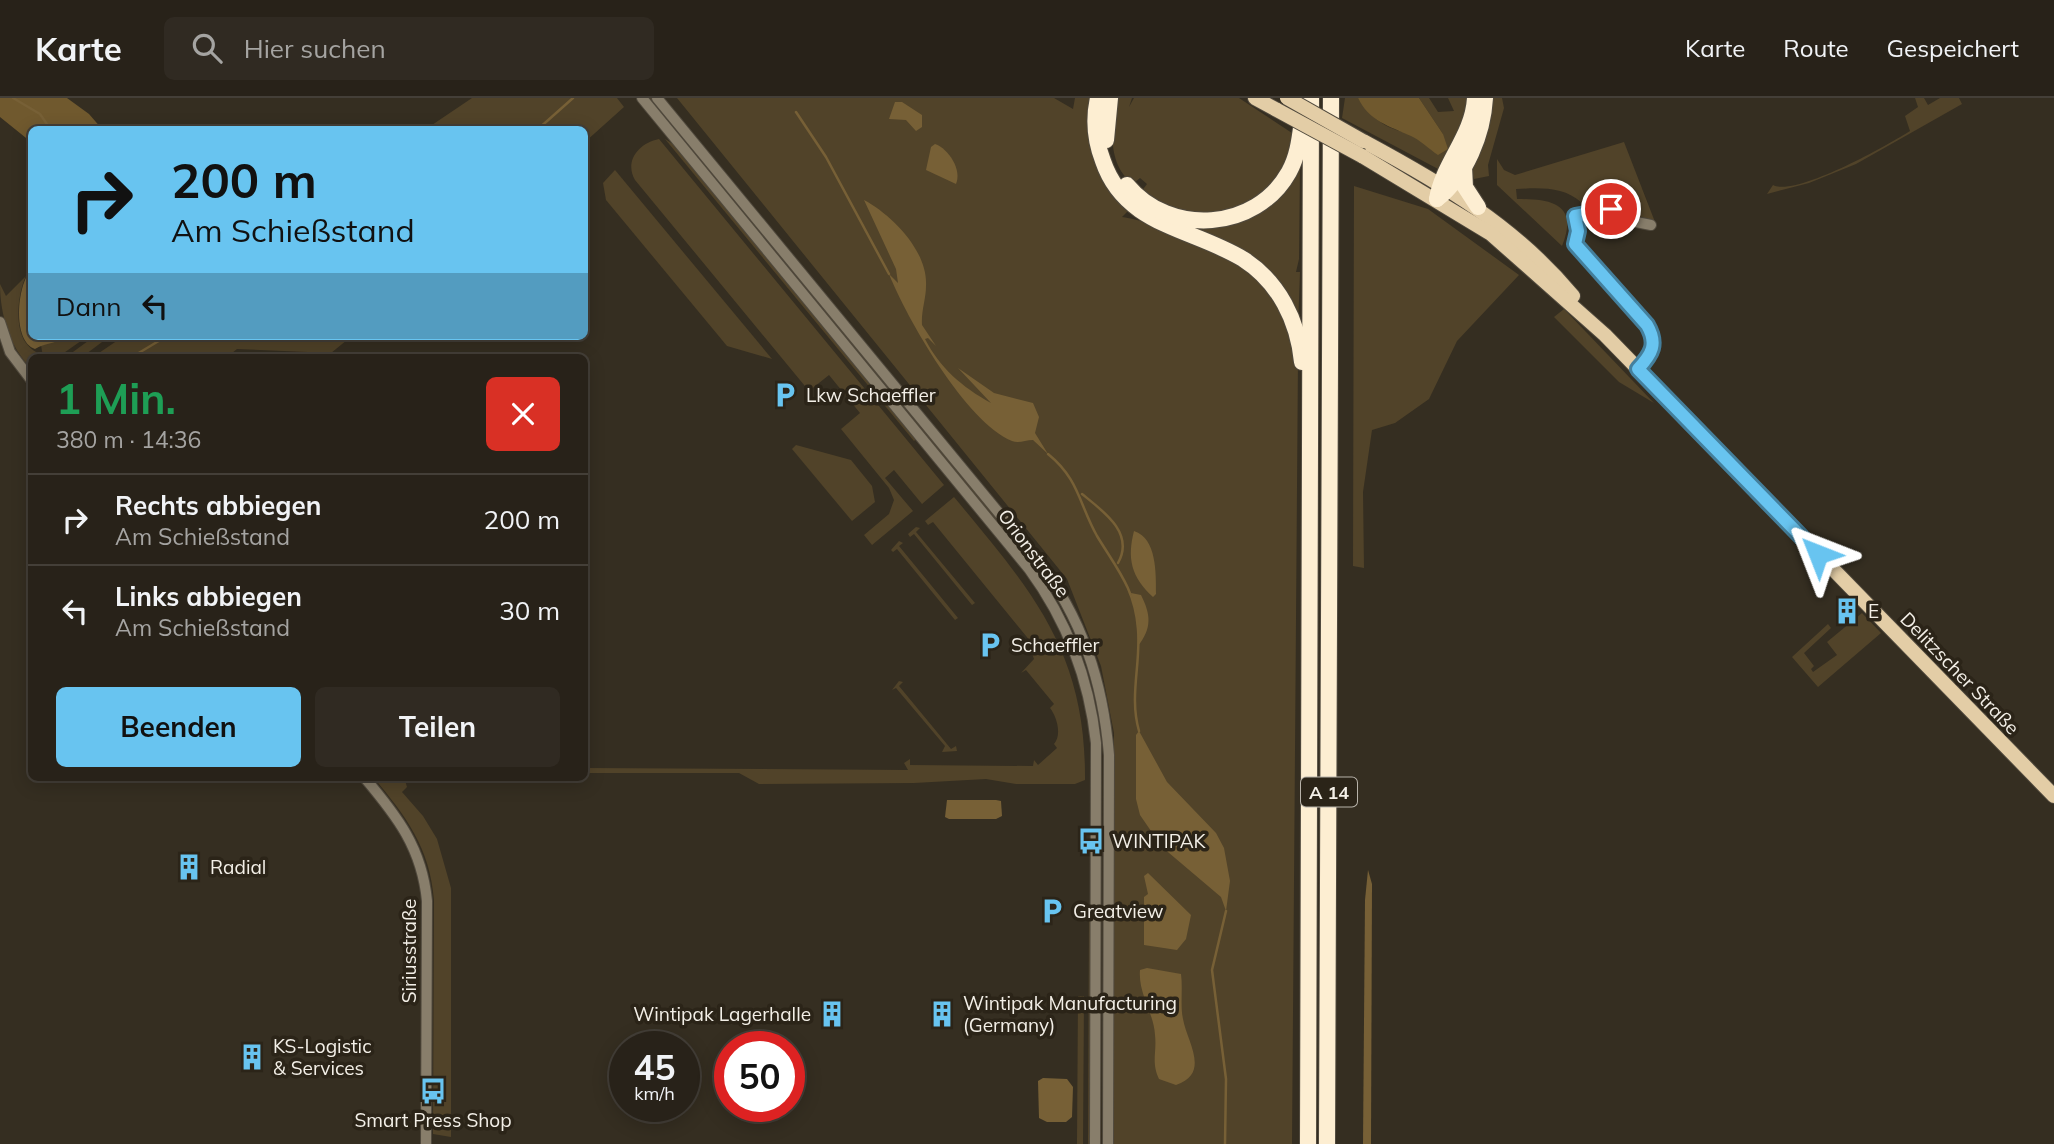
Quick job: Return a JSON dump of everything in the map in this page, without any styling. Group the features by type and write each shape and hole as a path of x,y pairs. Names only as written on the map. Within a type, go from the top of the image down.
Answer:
{"highway":[{"path":"1098,98 1094,114 1100,152 1112,180 1124,197 1137,210 1154,220 1244,260 1277,291 1286,306 1300,345 1310,429"},
{"path":"1110,98 1107,140 1109,153 1124,182 1158,211 1188,220 1217,221 1259,205 1284,180 1298,152 1306,98"},
{"name":"A 14","path":"1308,1144 1311,98"},
{"path":"1442,190 1468,130 1475,98"},
{"path":"1442,190 1464,164 1481,128 1485,98"},
{"name":"A 14","path":"1327,1144 1332,102"},
{"path":"1464,164 1465,187 1478,207"}],"main road":[{"path":"1255,98 1362,156 1478,207 1537,257 1605,335"},
{"path":"1287,98 1442,190 1605,335"},
{"name":"Delitzscher Straße","path":"1605,335 2054,796"}],"street":[{"name":"Orionstraße","path":"642,98 1029,569 1054,606 1076,652 1087,687 1096,743 1095,1144"},
{"name":"Orionstraße","path":"657,98 1036,558 1056,585 1087,645 1103,700 1110,755 1108,1144"},
{"path":"1638,369 1653,350 1654,337 1647,325 1575,244 1578,231 1575,216 1611,209 1631,221 1651,225"},
{"path":"0,321 4,340 28,376"},
{"name":"Siriusstraße","path":"367,781 402,822 424,872 427,901 426,1144"}],"shaded area":[{"path":"0,98 67,98 89,114 99,126 28,126 28,140 0,117"},
{"path":"472,98 617,98 624,107 588,139 588,126 430,126"},
{"path":"648,98 653,98 1027,553 1024,555"},
{"path":"677,98 1054,98 1073,109 1075,98 1096,98 1093,127 1130,209 1122,217 1159,227 1205,246 1248,271 1265,284 1280,303 1298,358 1292,1144 1113,1144 1114,733 1101,666 1067,579"},
{"path":"1116,98 1132,98 1129,107 1134,98 1239,98 1295,135 1285,172 1247,208 1187,217 1141,192 1147,184 1140,178 1133,184 1118,166 1113,144"},
{"path":"1345,98 1358,98 1375,118 1395,130 1430,135 1443,134 1419,98 1429,98 1438,112 1454,111 1448,98 1469,98 1467,120 1440,170 1342,118"},
{"path":"1358,98 1419,98 1443,134 1448,149 1438,155 1414,138 1374,117"},
{"path":"1489,98 1502,98 1504,108 1488,165 1489,176 1474,179 1471,171"},
{"path":"1915,98 1924,98 1928,105 1940,98 1959,98 1962,104 1856,164 1809,183 1767,194 1773,185 1785,187 1801,184 1842,168 1910,131 1905,116 1918,107"},
{"path":"895,102 902,102 922,115 922,127 916,131 906,120 889,119"},
{"path":"659,139 944,485 922,504 894,470 885,478 913,511 872,545 864,535 889,514 894,500 889,488 841,429 860,413 829,375 809,391 635,180 631,166 635,154 645,144"},
{"path":"665,139 673,144 916,439 914,441"},
{"path":"1624,142 1655,222 1592,202 1582,203 1559,191 1516,189 1517,199 1541,200 1559,207 1564,213 1567,221 1562,246 1497,185 1497,159 1504,170 1515,175"},
{"path":"935,144 945,150 953,161 957,173 956,184 926,170 931,147"},
{"path":"1300,165 1299,259 1296,272 1300,272 1298,327 1282,293 1169,220 1217,225"},
{"path":"615,170 772,359 727,346 606,200 603,183"},
{"path":"1354,186 1428,209 1519,275 1457,341 1429,399 1395,423 1372,430 1363,492 1364,568 1353,566"},
{"path":"864,200 886,215 915,247 925,273 922,325 936,346 928,338 925,339 938,359 961,383 991,403 958,368 994,393 1033,403 1039,417 1035,433 1048,454 1033,440 1015,442 994,430 958,392 909,316 889,274 898,283 896,269"},
{"path":"28,274 28,340 60,340 35,349 28,344 20,324 20,299"},
{"path":"26,276 19,300 20,328 26,343 38,354 28,354 28,365 17,350 4,319 0,284 6,296"},
{"path":"1564,309 1654,403 1619,382 1554,317"},
{"path":"56,340 82,340 62,354 42,354 41,345"},
{"path":"89,340 105,340 86,354 70,354"},
{"path":"118,340 347,340 331,353 237,349 231,354 97,354"},
{"path":"796,445 851,460 872,486 875,502 852,521 792,449"},
{"path":"954,497 1030,594 1065,659 1076,695 1083,735 1085,780 1075,784 1016,784 986,779 914,783 759,784 739,773 588,773 588,768 908,770 904,763 910,759 910,765 1033,766 1034,760 1038,765 1057,748 1054,744 1058,731 1050,708 1054,704 1026,670 1021,673 1034,659 1031,651 1035,647 933,522 928,525 925,521"},
{"path":"916,527 920,528 916,532 975,603 972,605 914,534 910,537 908,534"},
{"path":"1134,531 1147,541 1154,558 1156,594 1153,597 1135,574 1131,558"},
{"path":"899,541 903,543 899,546 958,618 955,620 897,549 893,552 891,550"},
{"path":"1131,593 1141,595 1148,615 1148,627 1138,646 1139,630"},
{"path":"1862,613 1881,633 1818,687 1792,657 1828,624 1831,628 1804,653 1814,666 1811,669 1813,672 1837,655 1827,642"},
{"path":"899,681 903,682 899,686 951,749 956,746 957,751 942,752 945,746 896,688 892,690"},
{"path":"1139,731 1167,782 1216,833 1224,848 1230,881 1226,911 1221,897 1162,847 1140,815 1136,799 1136,735"},
{"path":"376,781 405,781 407,787 402,792 423,816 437,839 451,888 451,1137 433,1134 432,881 422,849 396,805"},
{"path":"947,800 1001,801 1002,816 996,819 949,819 945,817"},
{"path":"1368,870 1372,884 1371,1144 1363,1144 1365,900"},
{"path":"1148,873 1191,915 1186,939 1177,950 1144,945 1144,897 1148,894 1144,876"},
{"path":"1090,908 1090,1144 1088,1144 1089,912"},
{"path":"1147,968 1181,974 1182,1014 1195,1065 1187,1080 1176,1085 1159,1079 1157,1073 1154,1027 1140,979 1140,970"},
{"path":"1078,996 1084,996 1083,1144 1077,1144"},
{"path":"1043,1078 1067,1079 1073,1087 1072,1117 1066,1122 1047,1122 1039,1118 1038,1081"}],"waterway":[{"path":"13,98 40,114 48,126"},
{"path":"542,126 573,98"},
{"path":"796,112 826,157 889,274"},
{"path":"137,354 160,340"},
{"path":"1048,454 1072,482 1097,536 1124,580 1133,602 1138,629 1135,705 1139,731"},
{"path":"1082,494 1107,515 1120,532 1123,542 1118,563"},
{"path":"1225,1144 1226,1079 1212,970 1226,911"}],"place":[{"name":"Lkw Schaeffler","path":"785,395"},
{"name":"E","path":"1847,611"},
{"name":"Schaeffler","path":"990,645"},
{"name":"WINTIPAK","path":"1091,841"},
{"name":"Radial","path":"189,867"},
{"name":"Greatview","path":"1052,911"},
{"name":"Wintipak Lagerhalle","path":"832,1014"},
{"name":"Wintipak Manufacturing (Germany)","path":"942,1014"},
{"name":"KS-Logistic & Services","path":"252,1057"},
{"name":"Smart Press Shop","path":"433,1091"}],"route":[{"path":"1611,209 1575,216 1578,231 1575,244 1647,325 1654,337 1653,350 1638,369 1818,554"}]}
